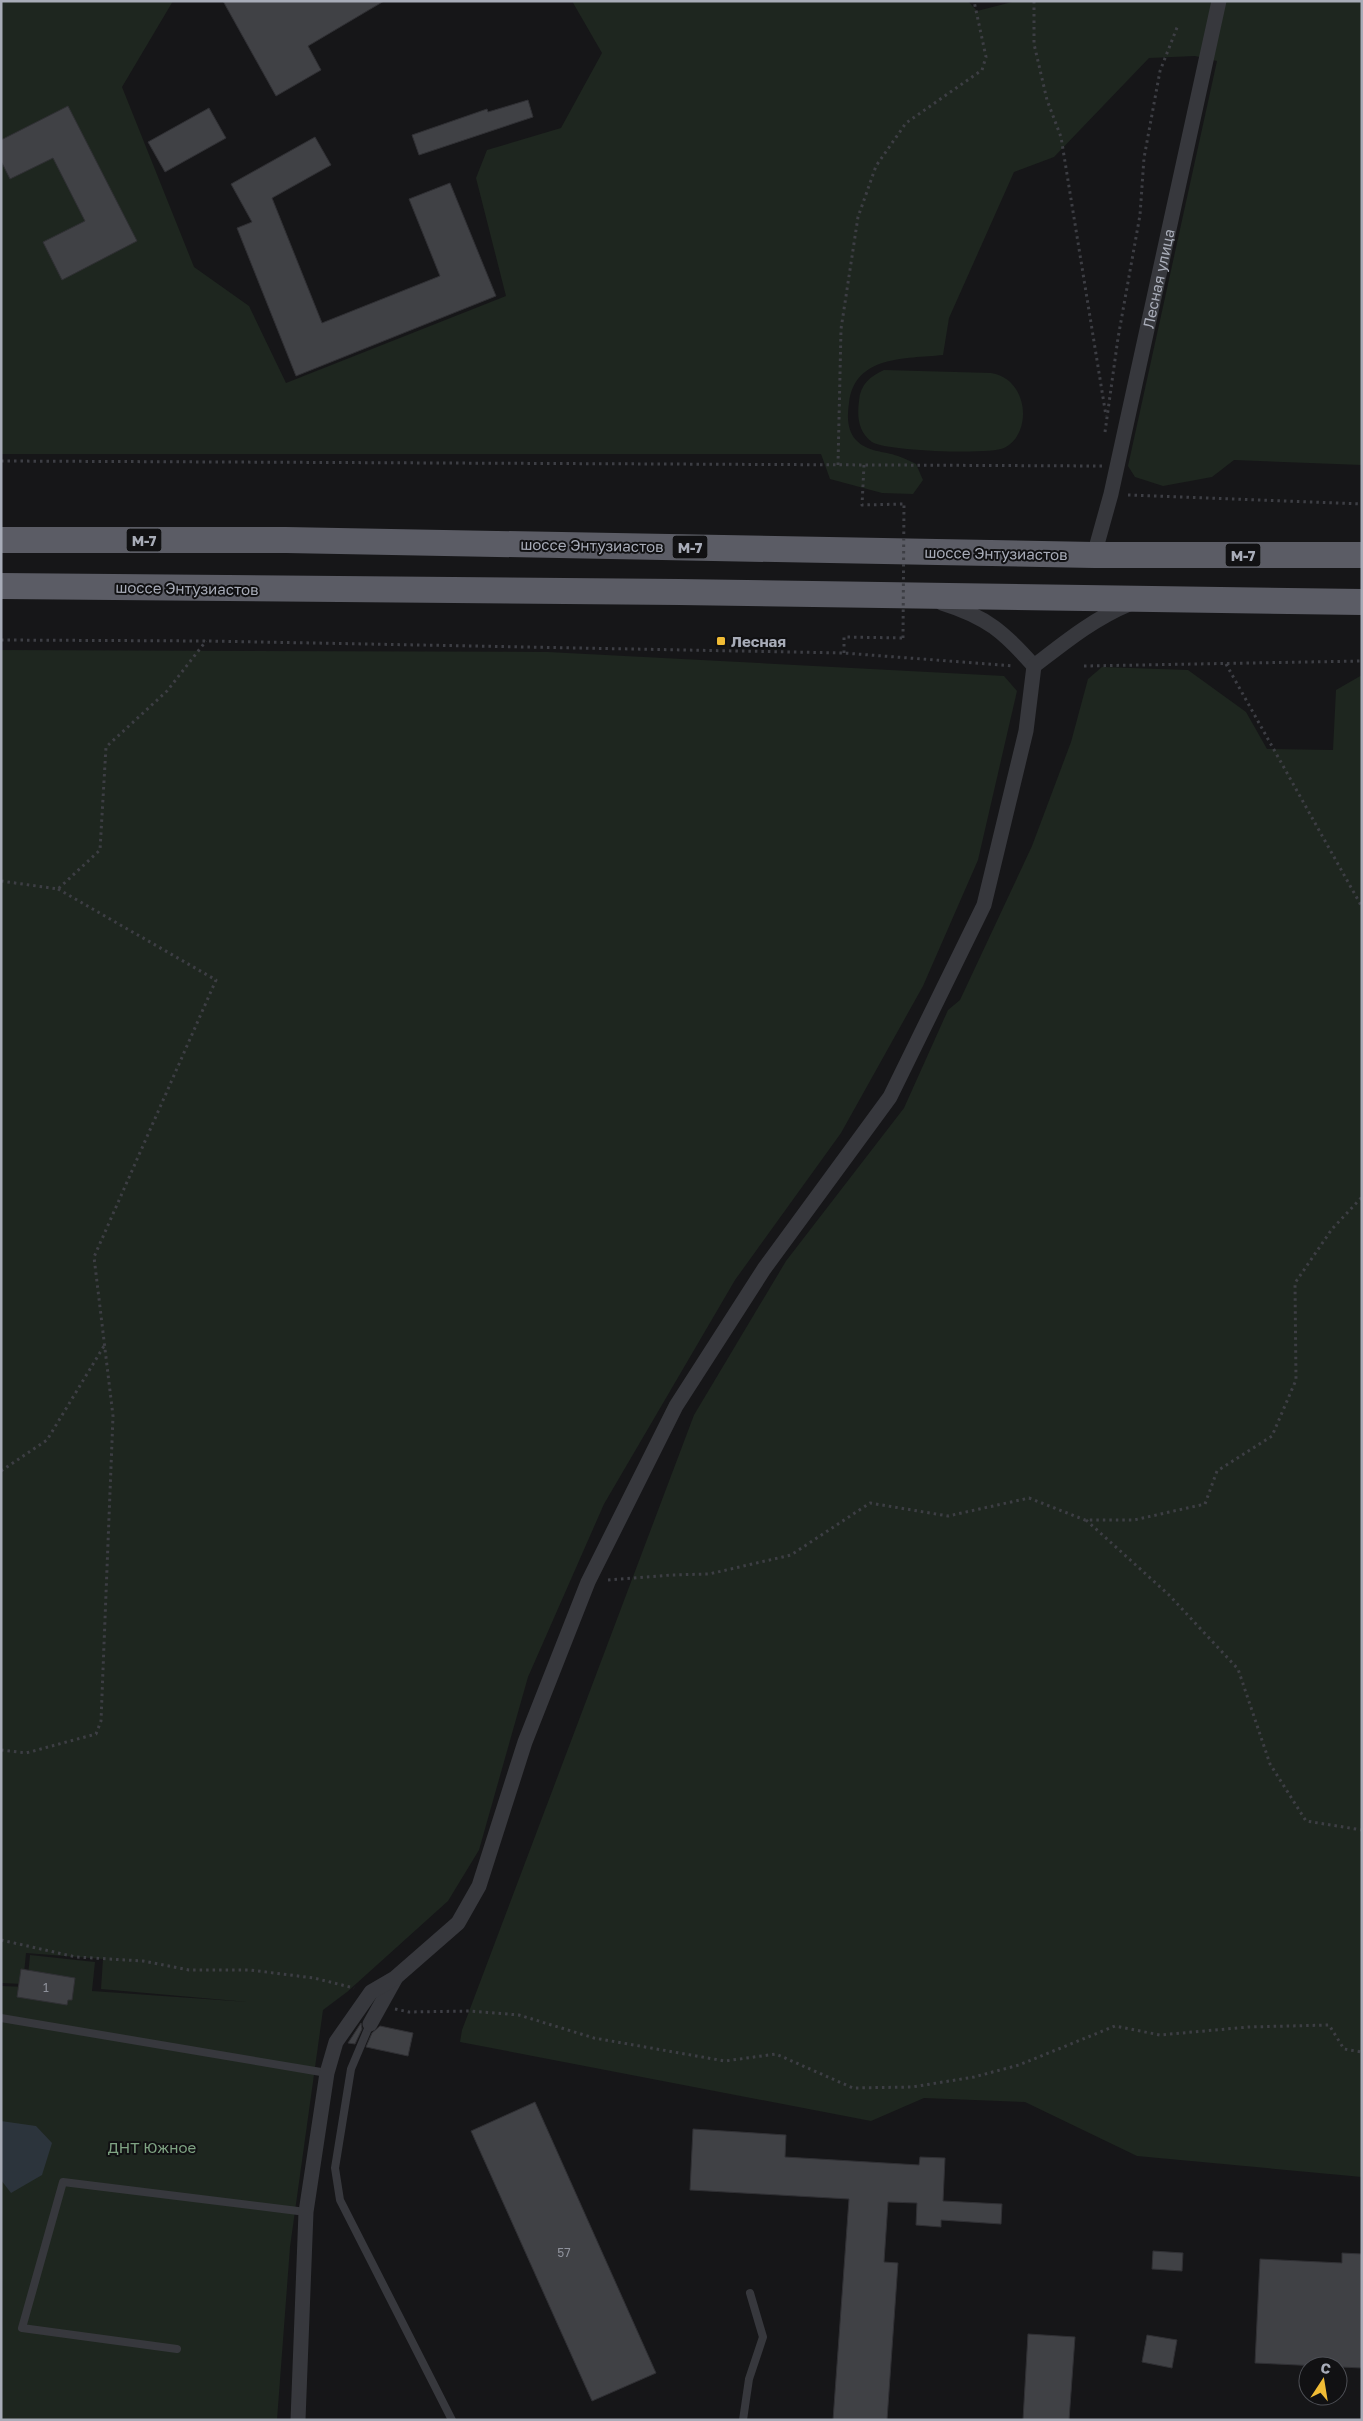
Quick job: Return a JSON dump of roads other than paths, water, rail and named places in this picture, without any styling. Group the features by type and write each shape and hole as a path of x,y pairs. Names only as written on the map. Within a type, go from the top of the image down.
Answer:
{"highway":[{"name":"шоссе Энтузиастов","path":"1,540 306,541 1094,555 1362,555"},
{"name":"шоссе Энтузиастов","path":"1,586 1362,602"}],"street":[{"name":"Лесная улица","path":"1094,555 1111,494 1219,1"},
{"path":"918,596 962,609 997,628 1034,666"},
{"path":"298,2420 306,2212 327,2073 336,2042 371,1992 396,1978 458,1923 479,1886 524,1742 588,1582 676,1406 764,1269 890,1097 984,905 1026,731 1034,666 1075,634 1107,613 1141,599"},
{"path":"370,2024 396,1978"}],"lane":[{"path":"1,2018 327,2073"},
{"path":"370,2024 351,2069 336,2168 340,2200 452,2420"},
{"path":"177,2349 22,2328 63,2182 306,2212"},
{"path":"743,2420 749,2379 763,2337 750,2293"}],"place":[{"name":"Лесная","path":"721,641"}],"park label":[{"name":"ДНТ Южное","path":"152,2147"}]}
